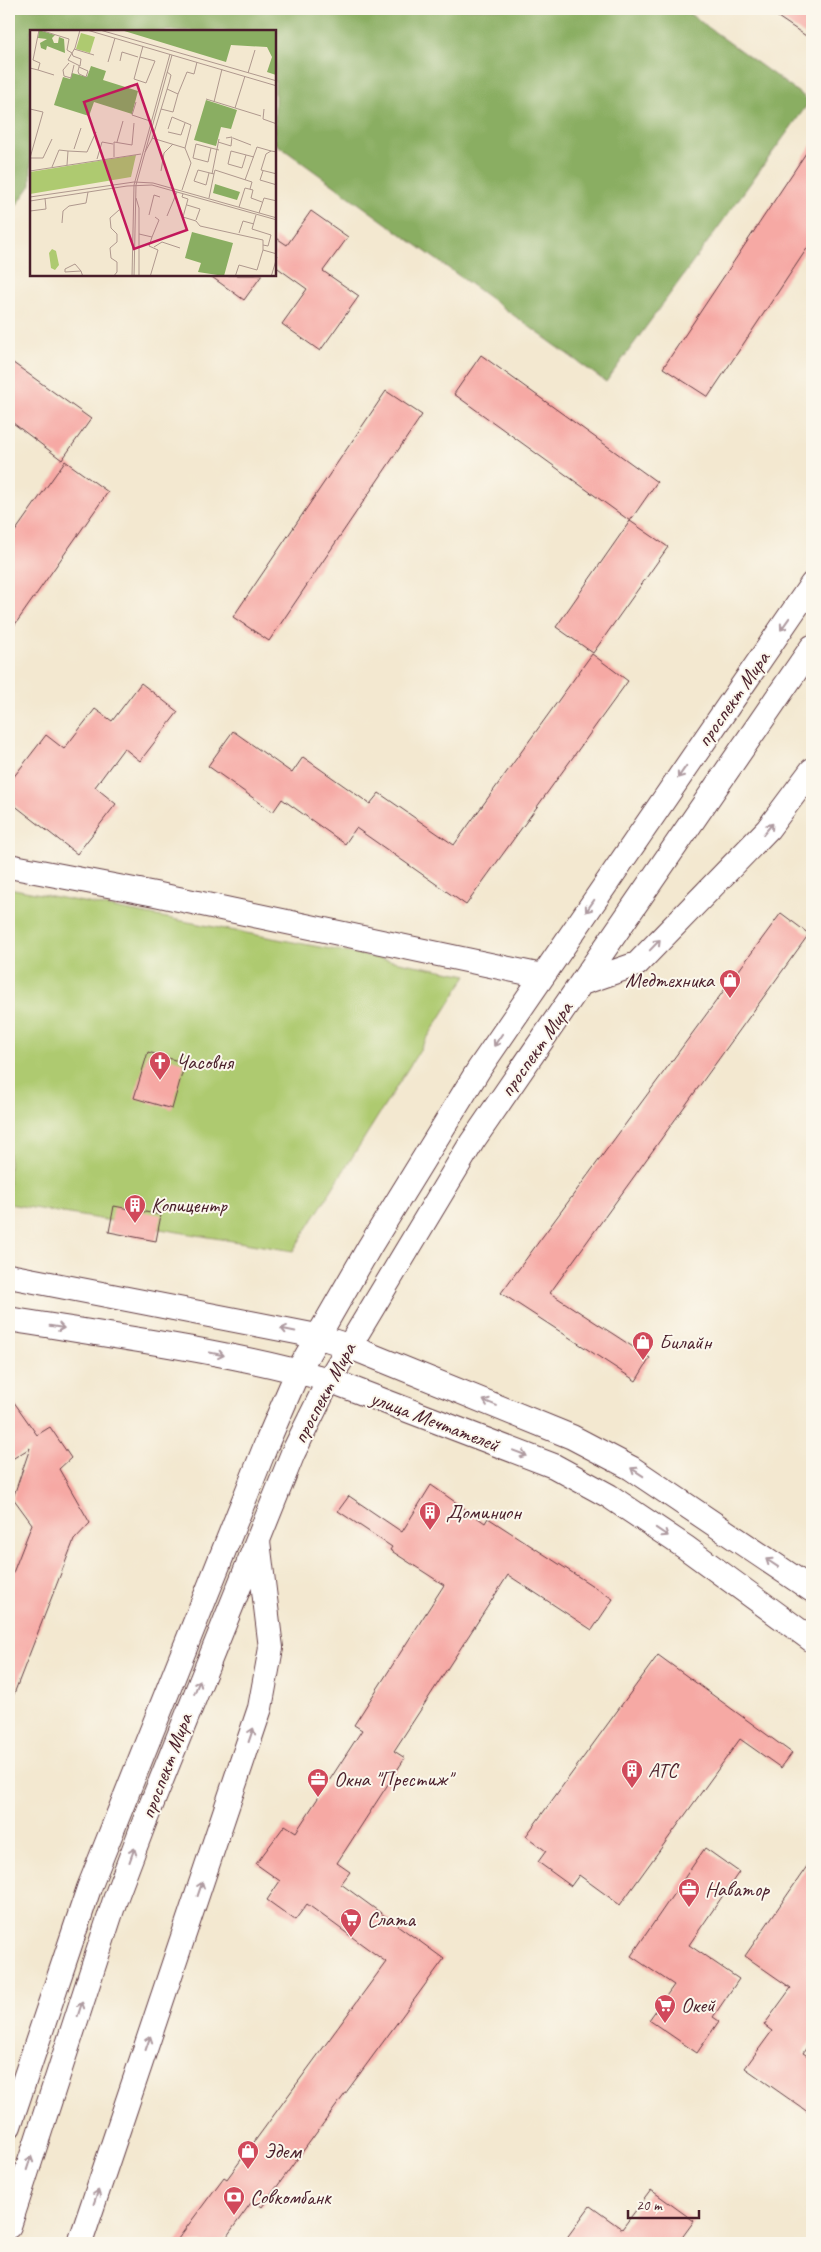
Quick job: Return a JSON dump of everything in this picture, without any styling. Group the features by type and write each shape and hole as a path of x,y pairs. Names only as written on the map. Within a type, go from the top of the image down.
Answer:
{"street":[{"name":"проспект Мира","path":"9,2126 89,1888 258,1463 298,1371 370,1246 478,1069 812,584"},
{"name":"проспект Мира","path":"9,2226 116,1897 292,1453 329,1380 472,1142 812,647"},
{"path":"582,983 636,964 768,829 812,770"},
{"path":"9,866 155,894 542,976"},
{"name":"улица Мечтателей","path":"9,1276 317,1336 348,1346 572,1437 631,1468 812,1590"},
{"name":"улица Мечтателей","path":"9,1319 203,1351 298,1371 329,1380 554,1466 601,1491 685,1547 812,1640"},
{"path":"80,2243 260,1708 271,1648 258,1540"}],"green space":[{"path":"9,9 683,9 810,101 606,382 276,144 276,30 30,30 30,186 11,213 9,211"},
{"path":"9,888 467,975 293,1251 9,1204"}],"building":[{"path":"766,9 812,9 812,40"},
{"path":"812,144 812,241 708,397 663,368"},
{"path":"311,211 348,237 323,271 359,296 320,351 282,324 307,289 276,267 276,238 287,245"},
{"path":"210,276 261,276 244,300"},
{"path":"481,355 657,482 630,521 454,394"},
{"path":"9,360 91,419 62,460 9,420"},
{"path":"386,391 422,415 269,641 233,617"},
{"path":"65,461 108,492 9,633 9,540"},
{"path":"630,521 668,547 593,653 556,627"},
{"path":"592,654 628,681 466,905 356,828 345,844 282,799 273,812 208,766 233,731 292,773 303,757 370,804 379,793 454,845"},
{"path":"141,683 178,712 140,761 124,748 95,787 116,804 77,854 9,801 9,783 46,735 64,749 95,709 112,721"},
{"path":"781,913 809,934 550,1293 650,1358 636,1381 501,1293"},
{"name":"Часовня","path":"148,1052 185,1063 172,1109 134,1098"},
{"name":"Копицентр","path":"114,1206 161,1215 156,1241 109,1232"},
{"path":"9,1395 37,1435 50,1427 71,1458 59,1469 90,1523 74,1540 10,1704 9,1583 32,1524 13,1498 30,1448 9,1461"},
{"path":"431,1485 485,1523 488,1518 613,1599 592,1630 508,1575 394,1751 405,1758 337,1863 350,1872 341,1884 444,1959 262,2207 253,2200 222,2243 175,2243 224,2177 227,2179 386,1962 307,1904 295,1920 267,1900 280,1881 256,1864 285,1825 296,1832 362,1730 354,1725 444,1585 390,1550 392,1547 338,1511 349,1496 402,1532"},
{"name":"АТС","path":"658,1655 792,1753 781,1768 740,1739 620,1905 579,1875 571,1886 538,1862 546,1851 526,1836"},
{"name":"Наватор","path":"705,1848 739,1872 689,1945 739,1979 713,2017 719,2021 697,2053 649,2020 674,1985 631,1956"},
{"path":"812,1859 812,2039 803,2053 812,2059 812,2115 745,2068 772,2031 764,2025 791,1988 745,1956"},
{"path":"651,2190 694,2221 678,2243 563,2243 590,2206 622,2229"}],"place":[{"name":"Медтехника","path":"730,999"},
{"name":"Часовня","path":"160,1081"},
{"name":"Копицентр","path":"135,1224"},
{"name":"Билайн","path":"643,1361"},
{"name":"Доминион","path":"430,1531"},
{"name":"АТС","path":"632,1789"},
{"name":"Окна \"Престиж\"","path":"318,1798"},
{"name":"Наватор","path":"689,1908"},
{"name":"Слата","path":"351,1938"},
{"name":"Окей","path":"665,2024"},
{"name":"Эдем","path":"248,2170"},
{"name":"Совкомбанк","path":"234,2216"}]}
